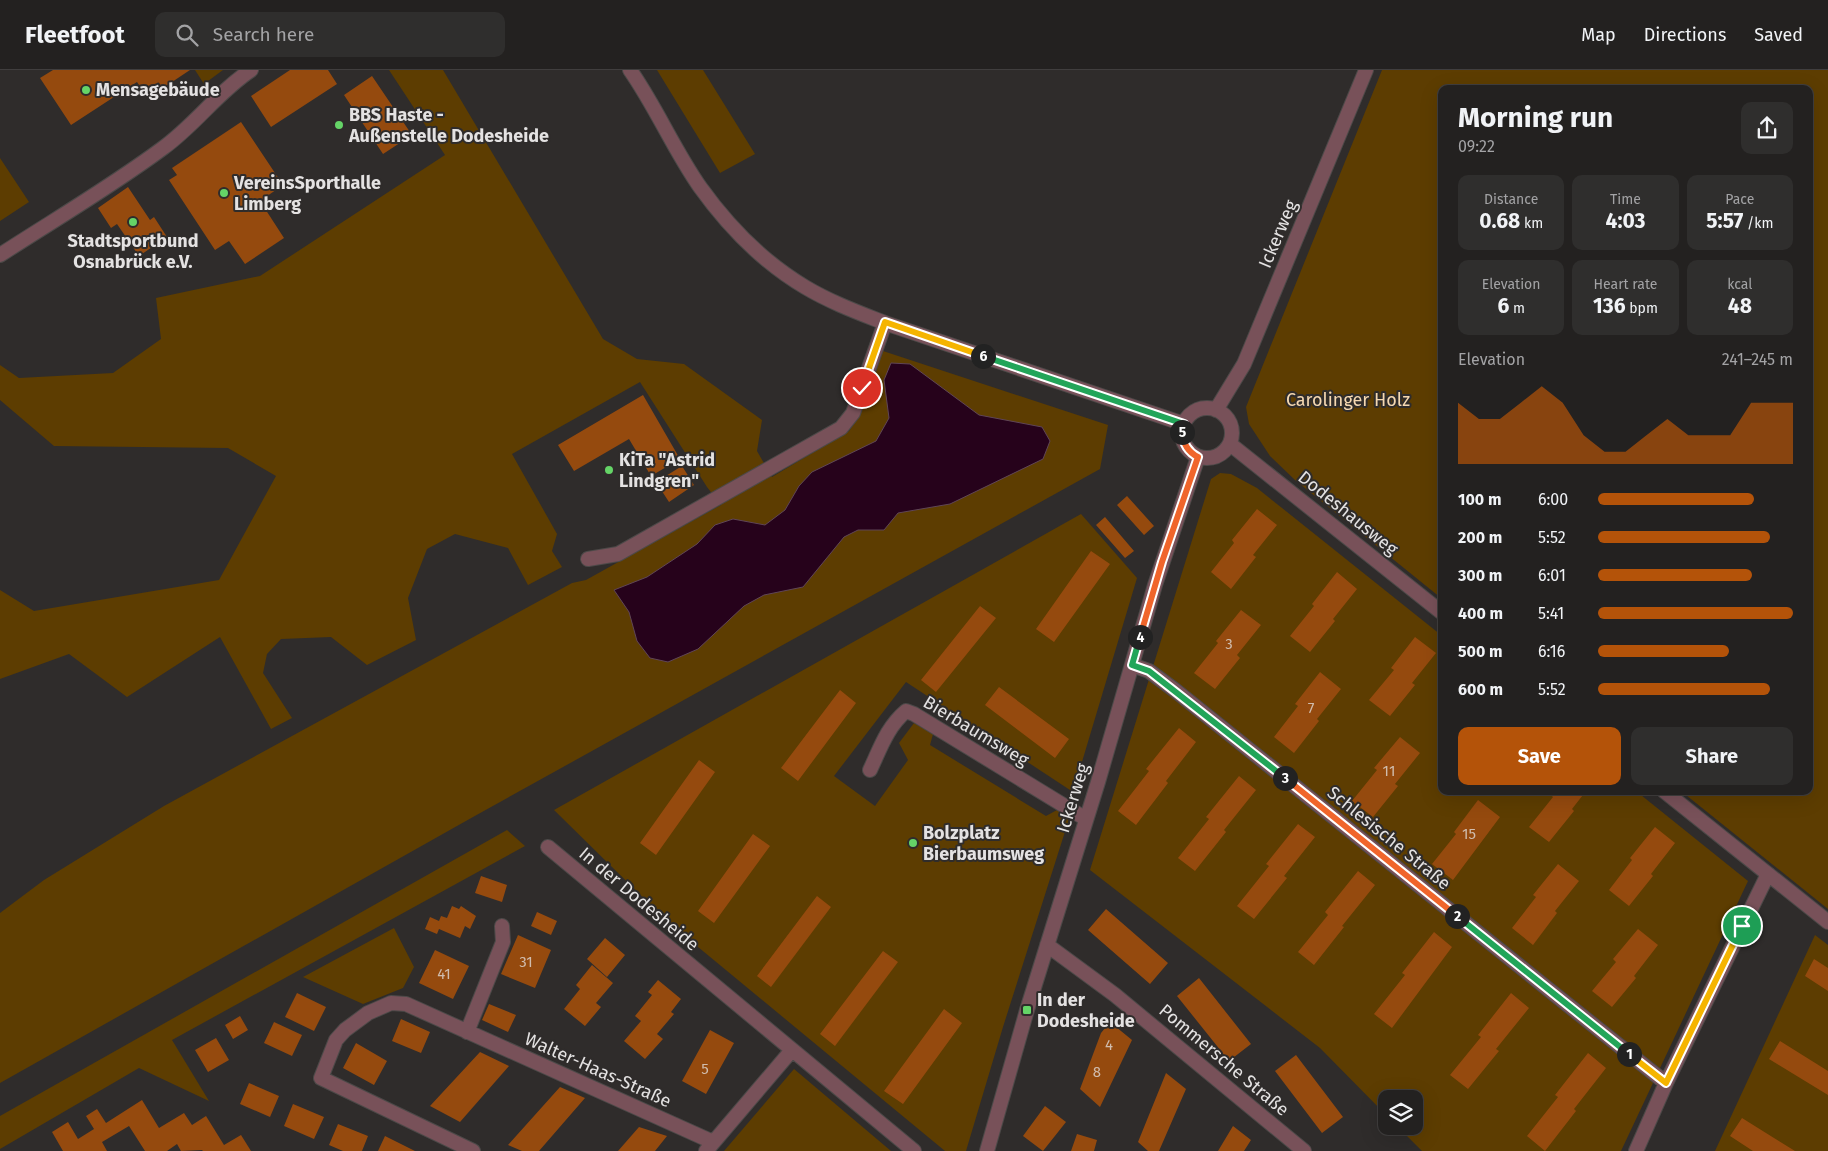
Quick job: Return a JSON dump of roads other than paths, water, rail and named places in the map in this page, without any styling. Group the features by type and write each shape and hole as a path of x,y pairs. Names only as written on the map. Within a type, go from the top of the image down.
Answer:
{"street":[{"path":"0,254 164,148 191,126 237,79 251,70"},
{"path":"630,70 700,187 729,223 765,259 804,287 846,308 1184,424"},
{"name":"Ickerweg","path":"1216,410 1244,364 1366,70"},
{"path":"588,559 618,554 841,428 853,413 885,322"},
{"path":"1200,409 1216,410 1223,414 1232,428 1230,444 1226,451 1219,456 1211,458 1198,457 1188,450 1184,443 1182,435 1184,424 1192,413 1200,409"},
{"name":"Dodeshausweg","path":"1230,444 1438,610"},
{"name":"Ickerweg","path":"987,1151 1027,1010 1162,562 1198,457"},
{"name":"Schlesische Straße","path":"1132,665 1149,671 1176,691 1666,1083"},
{"name":"Bierbaumsweg","path":"870,770 888,732 906,711 914,714 1086,819"},
{"path":"1669,795 1828,922"},
{"name":"In der Dodesheide","path":"548,847 914,1151"},
{"path":"1636,1151 1666,1083 1768,874"},
{"path":"466,1032 503,942 502,926"},
{"name":"Pommersche Straße","path":"1048,945 1115,995 1304,1151"},
{"name":"Walter-Haas-Straße","path":"473,1151 321,1078 336,1040 345,1030 368,1013 391,1003 406,1004 709,1147 792,1050"}],"place":[{"name":"Mensagebäude","path":"86,90"},
{"name":"BBS Haste - Außenstelle Dodesheide","path":"339,125"},
{"name":"VereinsSporthalle Limberg","path":"224,193"},
{"name":"Stadtsportbund Osnabrück e.V.","path":"133,222"},
{"name":"KiTa \"Astrid Lindgren\"","path":"609,470"},
{"name":"Bolzplatz Bierbaumsweg","path":"913,843"},
{"name":"In der Dodesheide","path":"1027,1010"}],"park label":[{"name":"Carolinger Holz","path":"1348,400"}]}
